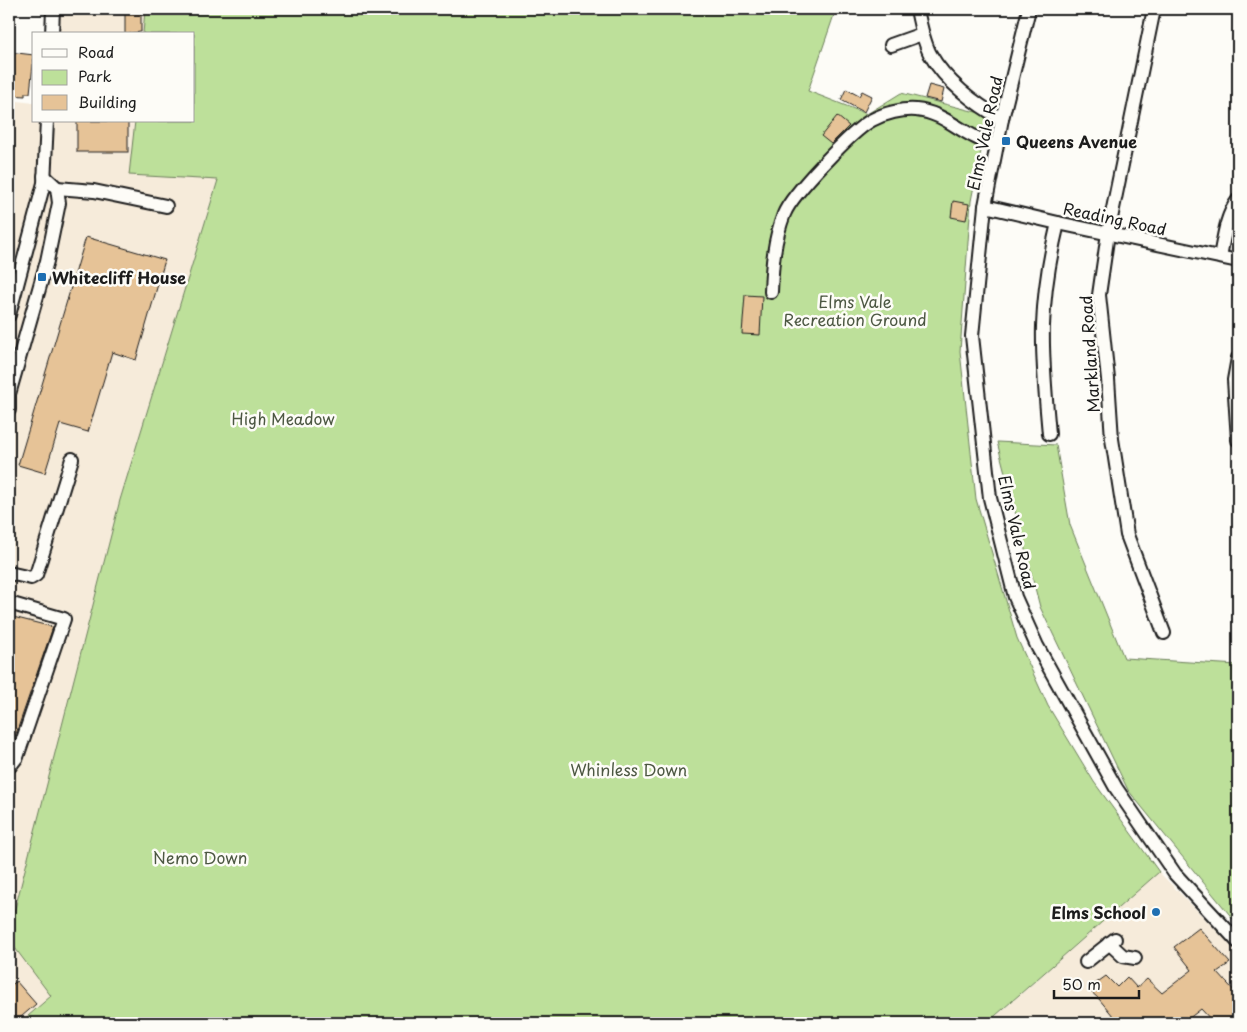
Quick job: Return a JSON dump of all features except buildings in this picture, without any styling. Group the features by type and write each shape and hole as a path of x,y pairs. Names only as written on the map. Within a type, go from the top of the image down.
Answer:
{"street":[{"path":"52,32 53,9"},
{"path":"917,9 922,34 940,70 988,111 1002,120"},
{"name":"Elms Vale Road","path":"1030,9 996,146 985,206 972,336 990,498 1015,597 1037,646 1116,788 1175,874 1179,887 1204,905 1238,942"},
{"name":"Markland Road","path":"1154,9 1108,233 1099,295 1112,439 1127,535 1164,633"},
{"path":"891,45 922,34"},
{"path":"771,292 773,252 785,212 793,199 858,128 871,120 895,112 922,111 939,117 996,146"},
{"path":"9,315 44,183 47,122"},
{"path":"9,410 9,394 47,261 60,203 57,188 44,176"},
{"path":"57,188 94,191 166,206"},
{"path":"1220,257 1228,220 1238,200"},
{"name":"Reading Road","path":"985,206 1238,261"},
{"path":"1048,434 1044,383 1043,326 1051,253 1058,223"},
{"path":"1238,358 1236,381 1238,440"},
{"path":"9,573 31,578 36,575 72,459"},
{"path":"9,603 64,618 17,757 10,766"},
{"path":"1193,914 1204,905"},
{"path":"1086,962 1112,941 1123,956 1135,958"}],"shaded area":[{"path":"56,9 145,9 143,32 55,32"},
{"path":"9,100 32,103 32,122 135,122 130,175 218,179 120,500 9,932"},
{"name":"Elms School","path":"1159,872 1238,952 1238,1023 988,1023"},
{"path":"9,940 51,996 20,1023 9,1023"}],"green space":[{"path":"145,9 836,9 808,91 867,114 901,93 988,115 971,201 960,351 976,499 1017,638 1048,706 1094,782 1159,872 987,1023 20,1023 51,996 9,940 9,932 120,500 218,180 129,175 135,122 195,122 195,32 143,32"},
{"path":"997,442 1056,445 1070,525 1124,658 1238,665 1238,925 1128,790 1040,607"}],"place":[{"name":"Queens Avenue","path":"1006,141"},
{"name":"Whitecliff House","path":"42,277"},
{"name":"Elms School","path":"1156,912"}],"park label":[{"name":"Elms Vale Recreation Ground","path":"855,310"},
{"name":"High Meadow","path":"283,418"},
{"name":"Whinless Down","path":"629,769"},
{"name":"Nemo Down","path":"200,857"}]}
